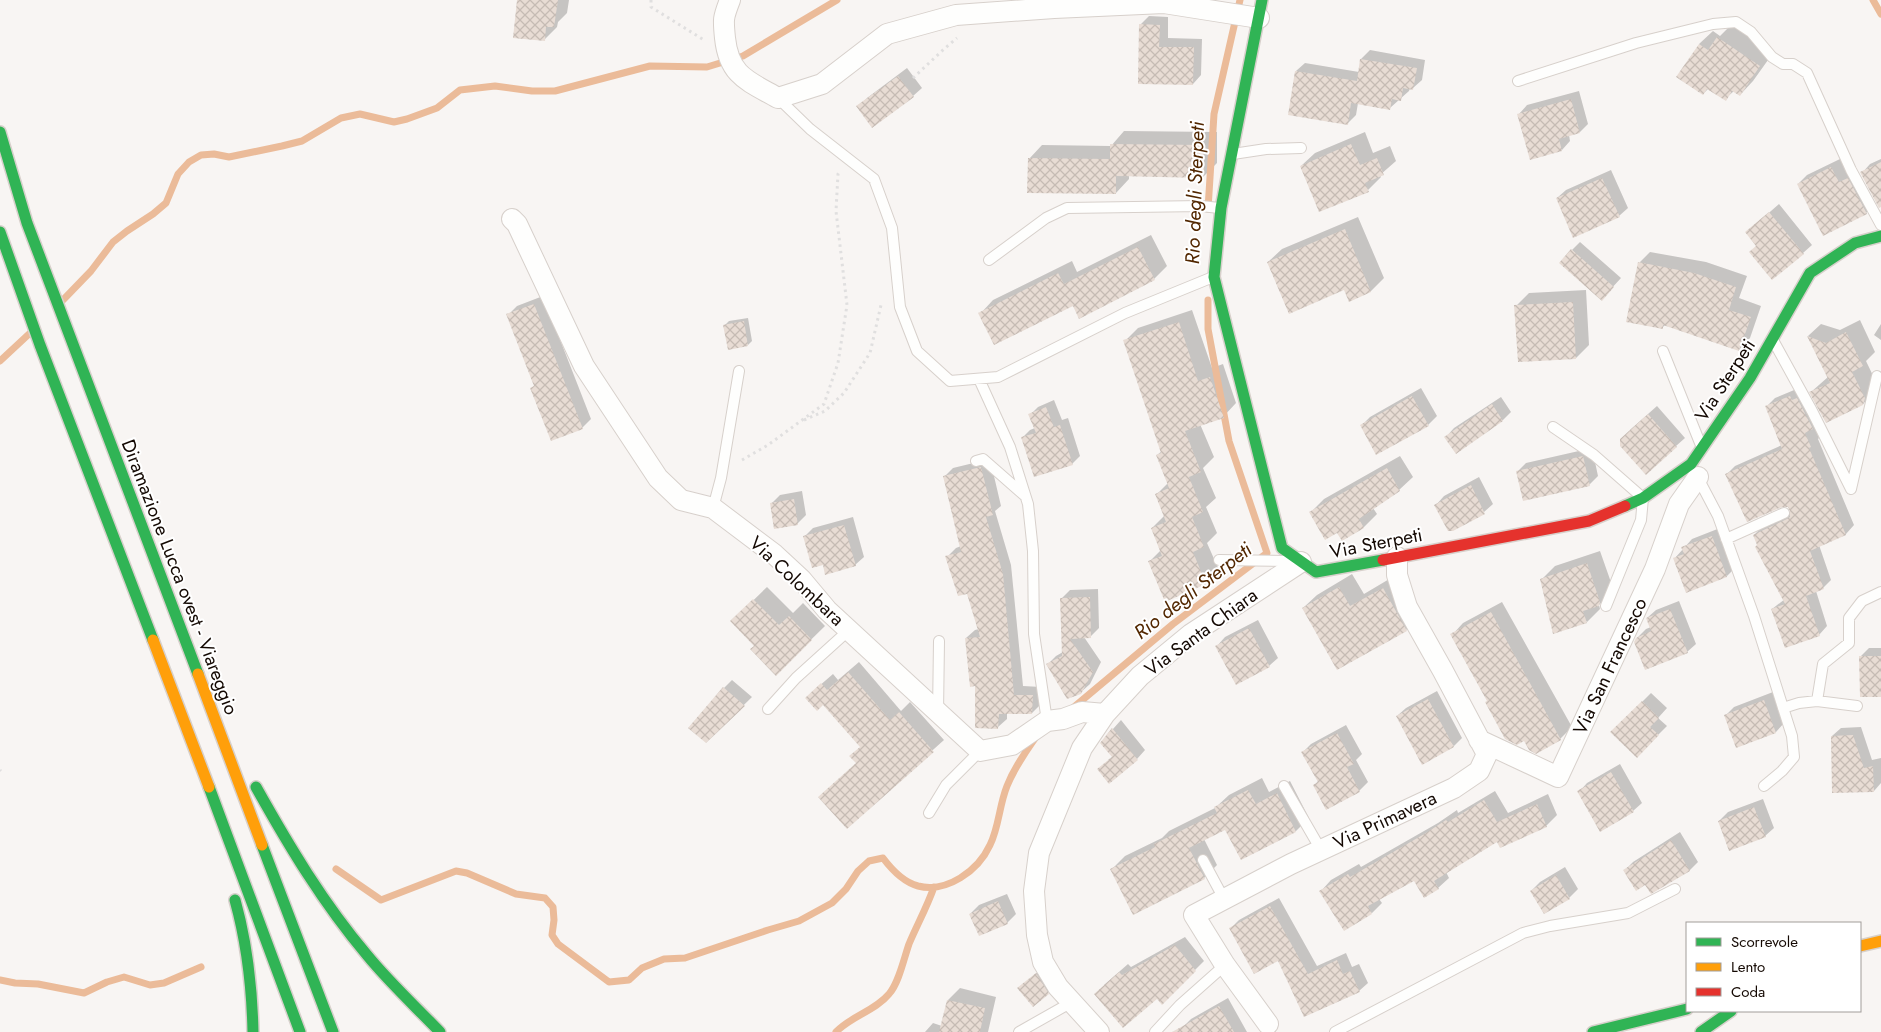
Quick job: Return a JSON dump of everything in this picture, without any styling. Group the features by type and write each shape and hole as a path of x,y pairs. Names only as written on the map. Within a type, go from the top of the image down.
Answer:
{"main road":[{"name":"Via Sterpeti","path":"1256,11 1232,154 1220,208 1213,278 1282,548 1316,572 1589,521 1642,498 1694,470 1702,448 1750,378 1810,273 1855,243 1881,236"},
{"name":"Diramazione Lucca ovest - Viareggio","path":"0,132 28,222 333,1032"},
{"path":"0,232 36,337 182,714 300,1032"},
{"path":"208,699 308,876 339,919 386,977 440,1032"},
{"path":"182,714 218,846"},
{"path":"231,888 248,956 253,1032"},
{"path":"1861,946 1881,941"},
{"path":"1593,1032 1686,1009"},
{"path":"1701,1032 1730,1012"}],"street":[{"path":"730,0 723,18 732,63 752,84 778,98 822,84 887,34 956,15 1164,3 1225,12 1256,11"},
{"name":"Via Colombara","path":"512,219 517,224 584,366 658,478 681,500 713,508 774,554 800,579 827,610 980,751"},
{"name":"Via San Francesco","path":"1480,740 1558,777 1655,569 1694,470"},
{"name":"Via Primavera","path":"1270,1028 1225,965 1194,915 1291,864 1454,788 1479,771 1487,754 1408,607 1397,575 1397,557"},
{"name":"Via Santa Chiara","path":"1099,1032 1058,987 1044,962 1037,935 1034,891 1039,853 1082,748 1105,714 1140,676 1191,634 1301,562"},
{"path":"980,751 1012,745 1053,720 1082,712 1105,714"}],"lane":[{"path":"1518,81 1636,43 1712,24 1736,22 1752,32 1772,57 1783,64 1793,64 1807,73 1851,170 1881,225"},
{"path":"778,98 810,129 874,178 892,228 900,307 917,351 950,381 998,377 1125,313 1213,278"},
{"path":"1232,154 1302,148"},
{"path":"989,260 1046,218 1067,208 1201,206 1220,208"},
{"path":"1772,340 1812,411 1851,489 1877,376"},
{"path":"1664,352 1702,448"},
{"path":"713,508 721,478 739,371"},
{"path":"979,378 1010,446 1028,504 1032,551 1034,634 1053,720"},
{"path":"1554,427 1594,455 1642,498 1641,520 1606,606"},
{"path":"976,461 984,459 1025,496"},
{"path":"1694,470 1718,516 1792,736 1794,757 1782,771 1764,786"},
{"path":"1726,540 1784,513"},
{"path":"1218,560 1301,562"},
{"path":"1816,701 1824,664 1849,643 1848,618 1862,602 1881,592"},
{"path":"768,709 796,678 849,630"},
{"path":"938,713 939,641"},
{"path":"1783,708 1799,703 1816,701 1857,706"},
{"path":"929,813 946,785 980,751"},
{"path":"1284,786 1321,850"},
{"path":"1203,860 1224,899"},
{"path":"1335,1032 1523,933 1550,926 1628,913 1675,889"},
{"path":"1155,1032 1180,1005 1225,965"},
{"path":"1019,1032 1072,1002"}],"path":[{"path":"651,0 651,7 732,63"},
{"path":"913,78 960,37"},
{"path":"721,478 737,463 768,445 824,404 838,363 847,305 836,202 838,174 847,158"},
{"path":"797,424 825,411 844,393 870,353 882,303"}],"building":[{"path":"517,0 558,0 554,27 546,27 545,41 513,38"},
{"path":"1139,24 1160,25 1159,47 1194,47 1193,85 1138,84"},
{"path":"1717,37 1760,66 1740,96 1732,91 1726,101 1707,89 1703,95 1676,77 1699,44 1708,50"},
{"path":"1360,59 1417,68 1413,90 1403,88 1401,101 1392,99 1390,110 1351,103 1348,125 1288,115 1295,71 1357,81"},
{"path":"898,76 914,97 872,128 856,106"},
{"path":"1571,99 1580,133 1559,139 1562,151 1530,160 1517,114"},
{"path":"1110,144 1204,145 1204,178 1116,176 1116,194 1027,193 1028,158 1110,159"},
{"path":"1351,144 1360,165 1377,158 1384,175 1365,183 1369,192 1319,212 1300,166"},
{"path":"1881,162 1881,207 1879,208 1860,172"},
{"path":"1831,167 1839,182 1848,178 1867,214 1823,236 1797,184"},
{"path":"1602,178 1620,217 1573,238 1556,198"},
{"path":"1769,212 1804,254 1772,280 1749,252 1756,246 1745,232"},
{"path":"1345,229 1371,292 1349,302 1344,290 1289,314 1267,262"},
{"path":"1138,247 1155,280 1079,319 1073,306 994,345 978,313 1058,273 1064,284"},
{"path":"1571,249 1614,287 1602,301 1559,263"},
{"path":"1638,262 1694,273 1736,287 1729,310 1751,317 1739,351 1663,325 1663,329 1626,322"},
{"path":"1573,302 1576,359 1518,362 1514,305"},
{"path":"534,304 583,429 551,441 530,388 534,386 506,314"},
{"path":"744,321 748,346 728,350 723,325"},
{"path":"1179,322 1198,381 1210,377 1224,418 1185,431 1201,472 1189,477 1203,512 1192,517 1204,547 1193,552 1206,584 1165,602 1148,561 1162,556 1151,528 1166,522 1155,494 1169,488 1156,455 1161,453 1123,340"},
{"path":"1846,332 1863,366 1852,372 1865,398 1863,405 1826,423 1809,392 1830,383 1807,336 1826,343"},
{"path":"1412,396 1429,426 1376,455 1360,425"},
{"path":"1790,396 1792,400 1797,398 1813,429 1805,433 1811,447 1809,448 1846,535 1810,551 1824,589 1806,596 1820,636 1785,648 1771,609 1785,604 1755,547 1757,545 1753,535 1787,519 1790,517 1790,511 1788,507 1782,507 1747,522 1725,474 1782,449 1765,406"},
{"path":"1492,404 1503,421 1456,454 1444,437"},
{"path":"1046,407 1054,427 1060,425 1073,465 1034,477 1021,437 1036,433 1028,414"},
{"path":"1648,414 1677,447 1646,475 1620,446 1620,439"},
{"path":"1583,456 1590,486 1523,501 1516,471"},
{"path":"981,467 993,515 986,517 1003,574 1014,695 1033,695 1032,714 999,714 998,729 975,728 975,686 970,687 965,638 980,637 967,594 958,596 945,556 961,552 943,476"},
{"path":"1387,468 1400,491 1359,519 1364,528 1342,541 1337,533 1325,540 1309,512"},
{"path":"1471,485 1485,514 1453,531 1448,531 1434,505"},
{"path":"794,499 798,525 774,529 770,503"},
{"path":"844,525 856,566 825,575 823,565 812,568 803,536"},
{"path":"1712,536 1727,577 1686,593 1673,558 1684,554 1681,547"},
{"path":"1587,563 1600,602 1599,606 1583,611 1587,623 1553,634 1540,579"},
{"path":"1339,587 1350,606 1383,588 1407,631 1337,670 1302,608"},
{"path":"1090,597 1091,638 1070,639 1093,672 1081,694 1067,699 1046,664 1062,656 1060,598"},
{"path":"753,599 779,625 789,616 812,640 776,676 750,649 754,646 730,621"},
{"path":"1670,609 1688,653 1645,670 1634,642 1636,638 1651,631 1646,618"},
{"path":"1491,612 1561,740 1536,754 1529,750 1524,741 1517,745 1505,739 1485,702 1487,701 1450,634"},
{"path":"1249,628 1270,667 1236,685 1215,646"},
{"path":"1859,656 1881,656 1881,697 1860,697"},
{"path":"848,672 890,720 899,712 934,752 847,829 818,797 856,763 849,756 860,747 823,705 817,711 805,698 821,683 827,690"},
{"path":"723,687 745,706 706,743 688,728"},
{"path":"1428,699 1454,747 1422,765 1396,716"},
{"path":"1764,700 1776,733 1736,748 1724,715"},
{"path":"1642,701 1659,718 1650,727 1659,735 1637,758 1610,732"},
{"path":"1112,728 1138,760 1109,784 1097,769 1112,757 1100,743"},
{"path":"1337,733 1354,764 1347,767 1360,792 1326,810 1313,785 1318,782 1301,752"},
{"path":"1853,735 1864,768 1873,766 1874,792 1832,793 1831,736"},
{"path":"1611,772 1634,812 1600,832 1577,791"},
{"path":"1248,790 1256,804 1277,793 1296,832 1241,860 1225,830 1189,848 1205,879 1133,915 1110,869 1155,847 1154,844 1217,813 1214,807"},
{"path":"1484,800 1497,822 1537,804 1547,827 1500,848 1497,842 1434,881 1439,889 1424,898 1414,881 1368,906 1372,914 1344,931 1319,891 1348,874 1350,877 1446,820 1448,822"},
{"path":"1754,807 1766,837 1729,851 1718,821"},
{"path":"1671,840 1690,871 1651,894 1645,885 1636,891 1623,870"},
{"path":"1556,875 1570,899 1544,914 1530,891"},
{"path":"998,901 1008,924 979,936 969,914"},
{"path":"1270,906 1308,974 1337,960 1343,974 1350,971 1360,992 1304,1017 1278,961 1254,974 1229,928"},
{"path":"1175,945 1196,971 1162,1005 1157,999 1123,1028 1094,994 1119,972 1122,975"},
{"path":"1036,973 1049,994 1033,1007 1017,988"},
{"path":"947,1000 985,1008 980,1032 939,1032"},
{"path":"1219,1006 1234,1032 1172,1032"}],"waterway":[{"path":"63,300 91,271 113,242 166,203 178,174 189,162 201,155 214,154 229,157 302,141 341,118 360,114 394,122 407,119 437,108 460,90 495,86 532,91 555,91 650,66 707,67 743,56 837,0"},
{"name":"Rio degli Sterpeti","path":"1208,209 1214,114 1240,0"},
{"name":"Rio degli Sterpeti","path":"1873,0 1881,14"},
{"name":"Rio degli Sterpeti","path":"1074,707 1173,624 1267,553 1229,441 1208,329 1208,300"},
{"path":"0,361 29,334"},
{"path":"336,869 381,900 456,871 467,873 516,894 545,898 553,907 552,935 558,944 609,982 629,980 642,968 664,959 685,958 799,921 832,903 846,889 858,871 869,861 883,858 898,875 907,882 918,886 940,886 960,878 970,871 985,855 995,831 1004,794 1010,779 1036,737"},
{"name":"Rio degli Sterpeti","path":"836,1032 842,1026 877,1005 893,989 909,944 934,887"},
{"path":"0,980 38,984 84,993 107,982 124,977 150,985 164,983 201,967"}],"traffic: fast":[{"path":"1262,0 1221,208 1214,277 1282,548 1316,572 1383,560"},
{"path":"0,132 27,223 198,674"},
{"path":"0,232 40,345 153,640"},
{"path":"1625,506 1643,498 1691,464 1750,378 1810,273 1855,243 1881,236"},
{"path":"209,787 300,1032"},
{"path":"256,787 321,895 351,935 375,965 440,1032"},
{"path":"262,845 333,1032"},
{"path":"235,900 243,932 248,965 253,1032"},
{"path":"1593,1032 1686,1009"},
{"path":"1701,1032 1730,1012"}],"traffic: slow":[{"path":"153,640 209,787"},
{"path":"198,674 262,845"},
{"path":"1861,946 1881,941"}],"traffic: jam":[{"path":"1383,560 1589,521 1625,506"}]}
